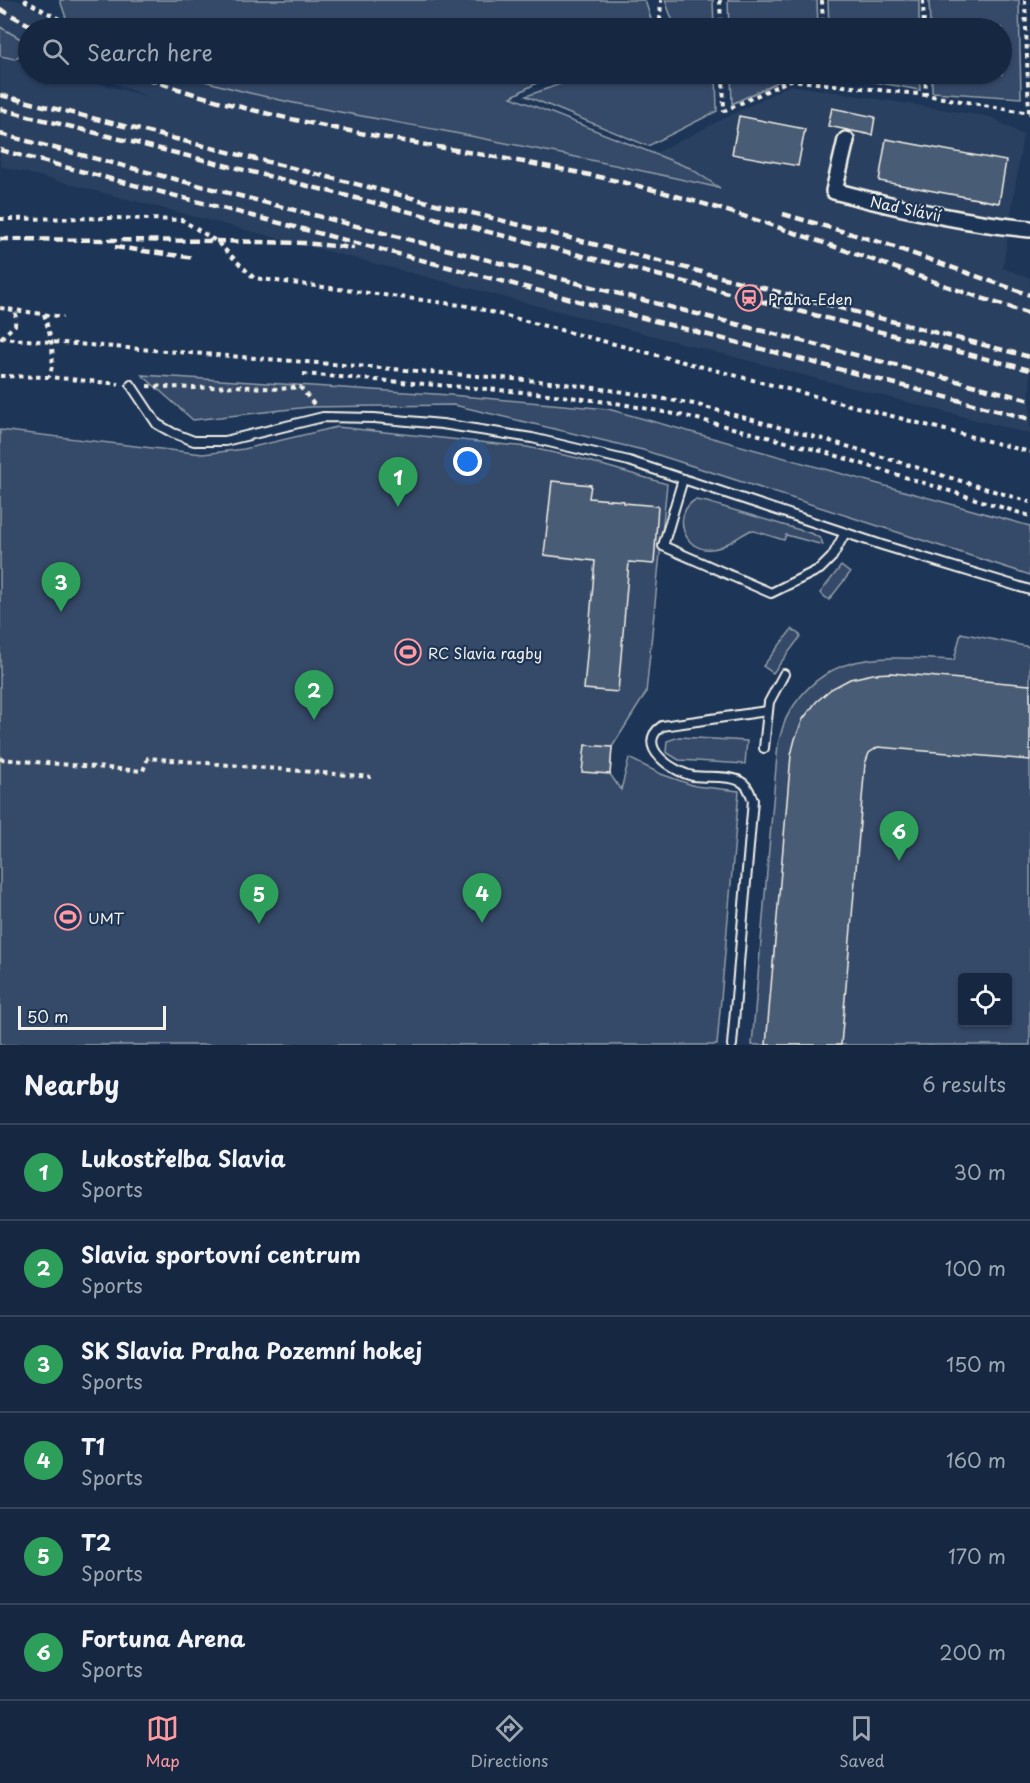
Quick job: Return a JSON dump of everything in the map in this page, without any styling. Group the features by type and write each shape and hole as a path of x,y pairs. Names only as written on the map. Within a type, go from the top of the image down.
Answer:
{"street":[{"name":"Nad Slávií","path":"846,140 834,191 886,205 992,225 1030,229"}],"lane":[{"path":"132,385 157,424 172,433 194,441 225,441 323,417 374,418 442,424 532,438 629,461 845,533 1030,590"},
{"path":"683,479 663,546 771,593 820,569 832,557 845,533"},
{"path":"764,748 767,711 772,693 784,674"},
{"path":"732,1045 753,800 749,790 740,781 693,776 671,768 656,754 652,741 653,735 662,726 767,711"}],"path":[{"path":"24,0 57,18"},
{"path":"660,18 661,0"},
{"path":"720,0 721,18"},
{"path":"822,0 823,18"},
{"path":"923,0 924,18"},
{"path":"832,84 926,95 1029,113 1025,0"},
{"path":"723,84 724,111 781,84"},
{"path":"925,84 926,95"},
{"path":"0,219 182,220 216,241 254,278 468,306 1030,452"},
{"path":"0,308 63,317"},
{"path":"0,338 15,325 16,310"},
{"path":"44,314 51,342 53,366 49,377"},
{"path":"0,338 550,382 624,392 694,404 830,441 1030,502"},
{"path":"303,374 547,394 622,404 679,415 821,452 1030,516"},
{"path":"0,376 49,377 194,388 300,387 306,393"},
{"path":"0,759 143,771 148,758 371,777"}],"shaded area":[{"path":"0,0 17,0 52,18 18,18 18,37 0,27"},
{"path":"60,0 645,0 651,18 66,18"},
{"path":"665,0 713,0 714,18 672,18"},
{"path":"728,0 817,0 818,18 729,18"},
{"path":"828,0 919,0 919,18 829,18"},
{"path":"929,0 1019,0 1021,98 932,92 932,84 1012,84 1012,18 930,18"},
{"path":"0,27 18,37 18,56 15,59 0,56"},
{"path":"0,56 18,60 18,84 101,84 149,97 116,84 218,84 320,108 559,153 718,187 690,168 654,154 790,85 991,117 1023,135 1003,268 1030,278 1030,434 0,166"},
{"path":"213,84 535,84 511,97 690,168 720,188 545,151"},
{"path":"560,84 716,84 717,111 648,146 526,96"},
{"path":"731,84 773,84 732,104"},
{"path":"887,84 920,84 920,90"},
{"path":"142,375 450,395 608,409 1030,526 1030,575 643,450 454,405 309,407 193,420"},
{"path":"337,427 527,447 578,458 667,484 646,693 612,747 610,774 621,790 629,758 661,774 695,786 739,791 717,1045 0,1045 0,430 203,454 244,449"},
{"path":"695,500 813,534 821,539 823,545 786,535 784,540 751,530 722,546 702,549 688,539 682,523 688,506"},
{"path":"841,566 850,573 829,600 820,593"},
{"path":"792,629 801,636 773,673 763,666"},
{"path":"961,633 1030,647 1030,1045 752,1045 778,744 782,728 805,691 822,676 841,666 862,661 906,658 954,660"},
{"path":"679,737 747,741 745,764 679,760 666,752 667,741"}],"building":[{"path":"832,108 875,117 872,135 828,126"},
{"path":"739,116 805,129 798,166 732,154"},
{"path":"886,139 1006,161 999,203 879,181"},
{"path":"552,481 591,485 589,498 658,506 654,564 629,562 618,692 584,689 595,561 544,555"},
{"path":"891,673 1030,685 1030,760 878,747 869,753 865,764 841,1045 766,1045 791,755 795,739 803,719 816,702 831,689 850,679"},
{"path":"585,745 612,747 610,774 582,772"}],"railway":[{"path":"0,9 18,19"},
{"path":"164,84 255,111 565,170 677,196 779,228 1030,314"},
{"path":"0,95 508,222 1030,357"},
{"path":"0,109 1030,370"},
{"path":"0,134 1030,400"},
{"path":"0,150 1030,419"},
{"path":"783,214 883,243 1030,295"},
{"path":"0,239 304,243 354,248"},
{"path":"115,247 195,258"}],"place":[{"name":"Praha-Eden","path":"749,298"},
{"name":"Lukostřelba Slavia","path":"398,507"},
{"name":"SK Slavia Praha Pozemní hokej","path":"61,612"},
{"name":"RC Slavia ragby","path":"408,652"},
{"name":"Slavia sportovní centrum","path":"314,720"},
{"name":"Fortuna Arena","path":"899,861"},
{"name":"UMT","path":"68,917"},
{"name":"T1","path":"482,923"},
{"name":"T2","path":"259,924"}]}
